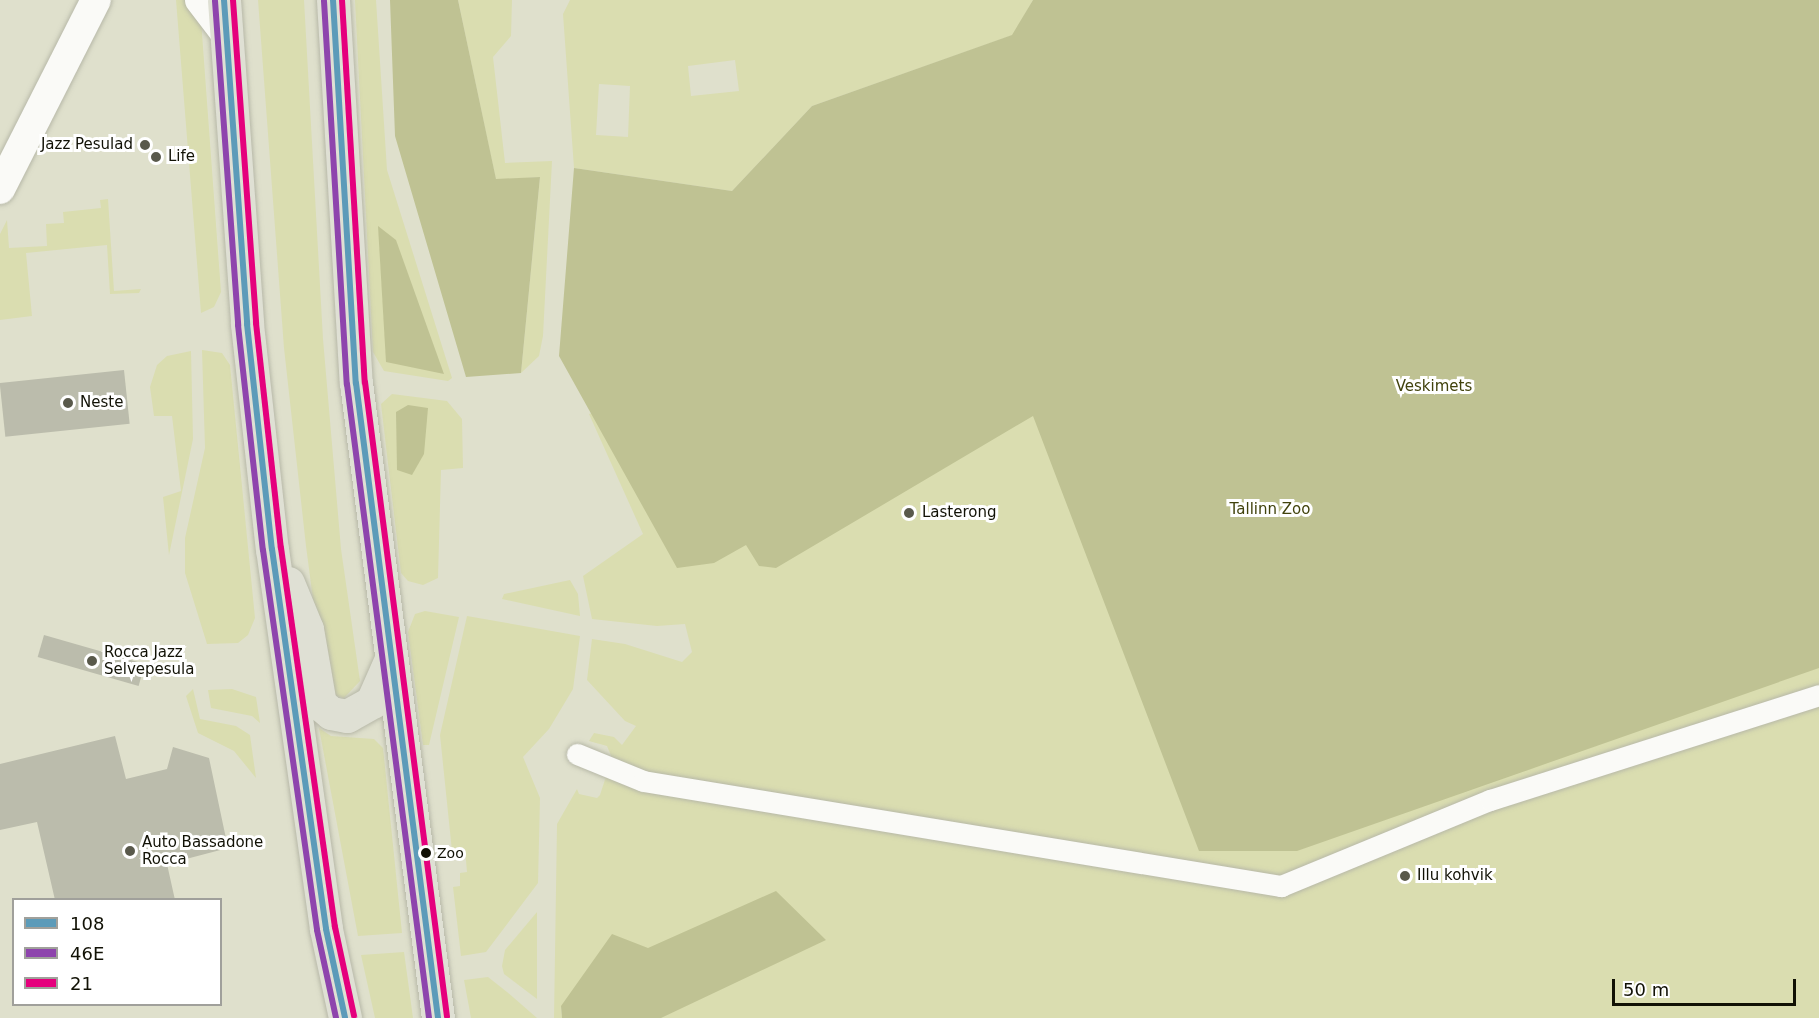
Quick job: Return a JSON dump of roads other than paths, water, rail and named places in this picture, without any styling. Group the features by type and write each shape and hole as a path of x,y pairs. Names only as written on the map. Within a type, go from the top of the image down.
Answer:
{"main road":[{"path":"224,0 248,324 272,549 326,929 345,1018"},
{"path":"333,0 356,383 390,661 438,1018"},
{"path":"272,549 303,617 320,705 331,713 360,711 372,702 390,661"}],"street":[{"path":"0,189 96,0"},
{"path":"200,0 226,34"},
{"path":"577,754 643,781 1281,886 1490,800 1819,695"}],"place":[{"name":"Jazz Pesulad","path":"145,145"},
{"name":"Life","path":"156,157"},
{"name":"Neste","path":"68,403"},
{"name":"Lasterong","path":"909,513"},
{"name":"Rocca Jazz Selvepesula","path":"92,661"},
{"name":"Auto Bassadone Rocca","path":"130,851"},
{"name":"Zoo","path":"426,853"},
{"name":"Illu kohvik","path":"1405,876"}],"park label":[{"name":"Veskimets","path":"1434,387"},
{"name":"Tallinn Zoo","path":"1270,510"}]}
